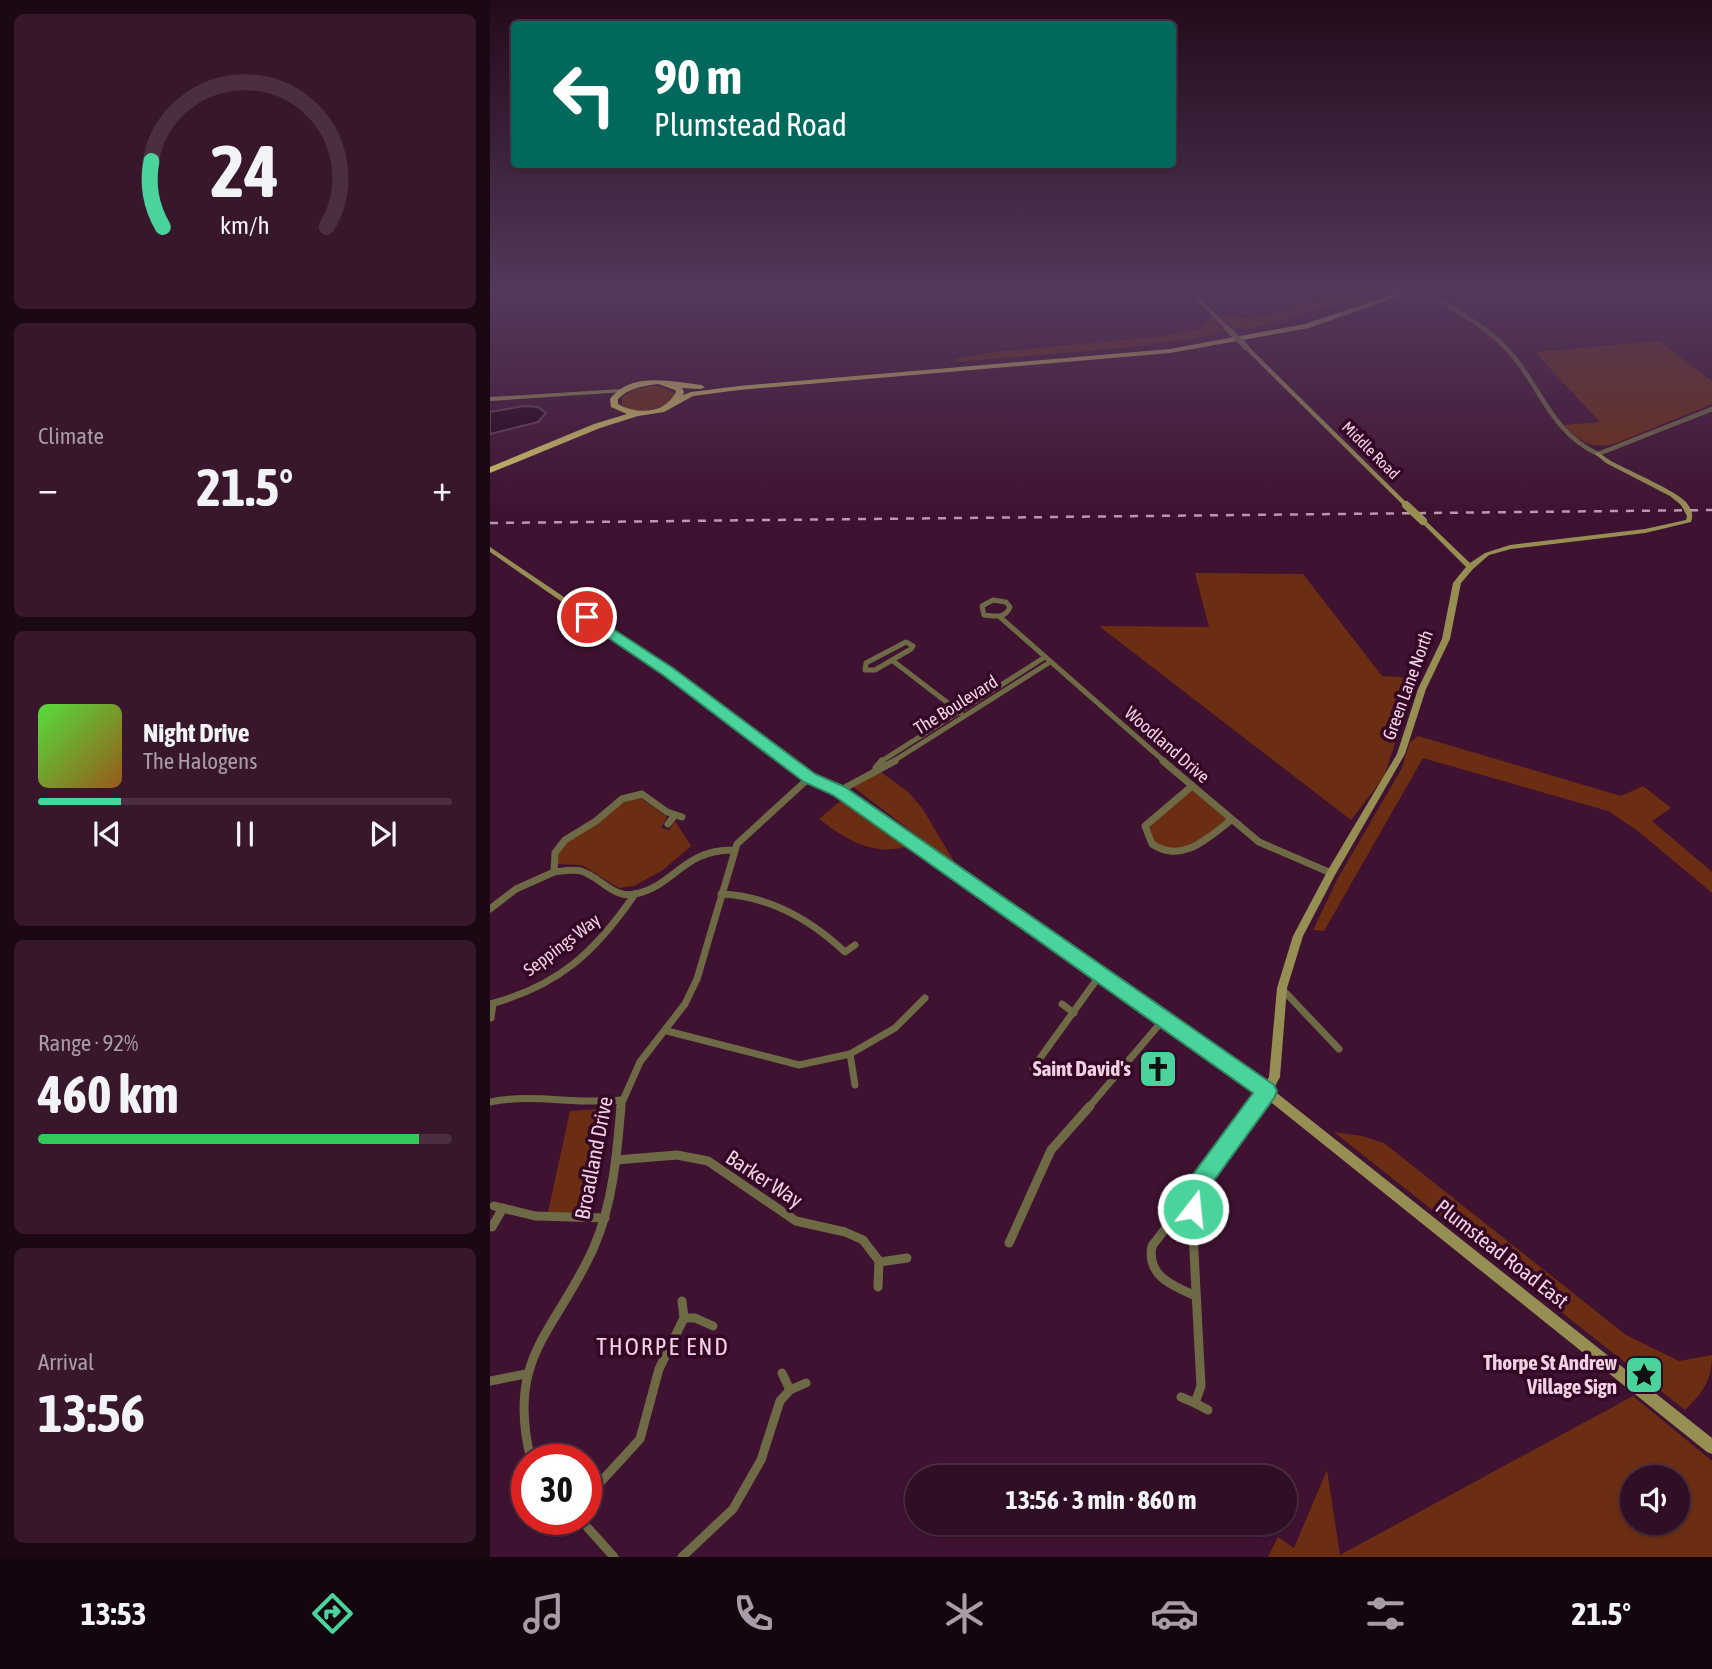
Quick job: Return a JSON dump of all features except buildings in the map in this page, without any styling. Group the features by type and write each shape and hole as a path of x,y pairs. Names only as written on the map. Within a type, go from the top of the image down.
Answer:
{"highway":[{"path":"490,463 606,416 622,391 648,383 713,386 940,367"},
{"path":"490,470 597,426 638,413 658,410 691,394 997,367"},
{"path":"674,385 680,392 677,401"},
{"path":"615,405 638,413"}],"street":[{"name":"Middle Road","path":"1266,367 1470,567"},
{"path":"1470,567 1487,554 1510,547 1645,531 1689,521 1690,516 1679,499 1567,438 1520,367"},
{"path":"490,399 622,391"},
{"path":"586,394 615,405"},
{"path":"1598,454 1712,409"},
{"name":"Plumstead Road East","path":"490,549 668,671 809,778 839,791 1267,1091 1710,1441"},
{"name":"Green Lane North","path":"1267,1091 1274,1077 1282,988 1298,936 1331,873 1401,754 1422,689 1446,639 1457,583 1470,567"},
{"name":"Woodland Drive","path":"1000,617 1009,612 1010,607 1006,603 993,600 982,606 984,615 1000,617 1259,842 1331,873"},
{"path":"911,643 911,649 893,661 869,671 864,666 900,644 911,643"},
{"name":"The Boulevard","path":"839,791 875,769 886,766 962,713 1048,659"},
{"path":"893,661 962,713"},
{"name":"Broadland Drive","path":"527,1444 523,1427 526,1374 539,1342 593,1249 605,1217 616,1160 621,1100 640,1062 667,1031 697,979 733,850 743,837 809,778"},
{"path":"1192,786 1145,826 1146,838 1153,846 1172,855 1187,852 1231,820"},
{"path":"554,872 554,853 560,844 594,822 622,797 642,794 678,816 668,824"},
{"path":"490,909 516,889 554,872 577,870 590,874 614,892 635,894 666,878 694,855 715,849 733,850"},
{"name":"Seppings Way","path":"491,1017 492,1004 545,983 592,947 612,929 635,894"},
{"path":"721,894 757,896 824,930 845,952 855,945"},
{"path":"1033,1068 1100,975"},
{"path":"1282,988 1339,1049"},
{"path":"667,1031 782,1063 799,1065 850,1054 895,1028 907,1009 925,998"},
{"path":"1062,1004 1074,1013"},
{"path":"1009,1243 1051,1150 1069,1127 1110,1086 1163,1020"},
{"path":"850,1054 855,1085"},
{"path":"1196,1296 1161,1278 1153,1269 1149,1254 1152,1245 1267,1091"},
{"path":"490,1102 514,1097 594,1103 621,1100"},
{"name":"Barker Way","path":"616,1160 666,1156 698,1157 778,1212 799,1223 850,1234 871,1246 880,1262"},
{"path":"1191,1195 1201,1386 1195,1403"},
{"path":"492,1227 498,1207 535,1216 605,1217"},
{"path":"878,1287 880,1262 907,1258"},
{"path":"602,1481 640,1439 659,1369 684,1318 682,1301"},
{"path":"684,1318 695,1318 713,1326"},
{"path":"782,1373 790,1390"},
{"path":"490,1381 526,1374"},
{"path":"682,1557 733,1509 761,1460 774,1415 790,1390 806,1383"},
{"path":"1181,1396 1208,1410"},
{"path":"594,1535 614,1557"}],"shaded area":[{"path":"1549,367 1693,367 1712,381 1712,404 1614,444 1599,446 1586,443 1564,425 1600,422"},
{"path":"659,386 675,393 672,401 647,411 634,411 622,406 622,398 630,392"},
{"path":"524,406 538,407 546,413 538,422 490,434 490,412"},
{"path":"1195,573 1303,574 1382,676 1416,678 1384,777 1351,820 1099,626 1209,627"},
{"path":"1418,736 1621,796 1643,786 1671,808 1652,821 1712,872 1712,893 1638,831 1608,811 1423,758 1324,931 1313,930 1338,878 1402,768 1410,742"},
{"path":"881,772 908,792 922,808 956,865 852,786"},
{"path":"1192,786 1231,820 1187,852 1172,855 1153,846 1145,826"},
{"path":"638,796 667,817 661,828 669,830 675,821 691,846 663,870 634,886 619,888 582,865 557,864 559,854 576,834 602,815"},
{"path":"844,798 909,846 896,849 872,848 850,840 819,819"},
{"path":"598,1109 602,1116 604,1144 599,1179 590,1206 584,1213 548,1212 570,1111"},
{"path":"1334,1132 1362,1136 1384,1143 1626,1335 1679,1361 1712,1355 1708,1379 1701,1392 1685,1410"},
{"path":"1633,1396 1712,1461 1712,1557 1268,1557 1278,1537 1294,1548 1327,1470 1340,1555"}],"railway":[{"path":"490,523 1712,510"}],"place":[{"name":"Saint David's","path":"1158,1069"},
{"name":"Thorpe St Andrew Village Sign","path":"1644,1375"}],"district":[{"name":"THORPE END","path":"663,1347"}],"route":[{"path":"587,617 668,671 806,773 809,778 839,791 1267,1091 1197,1185 1191,1195 1193,1209"}]}
